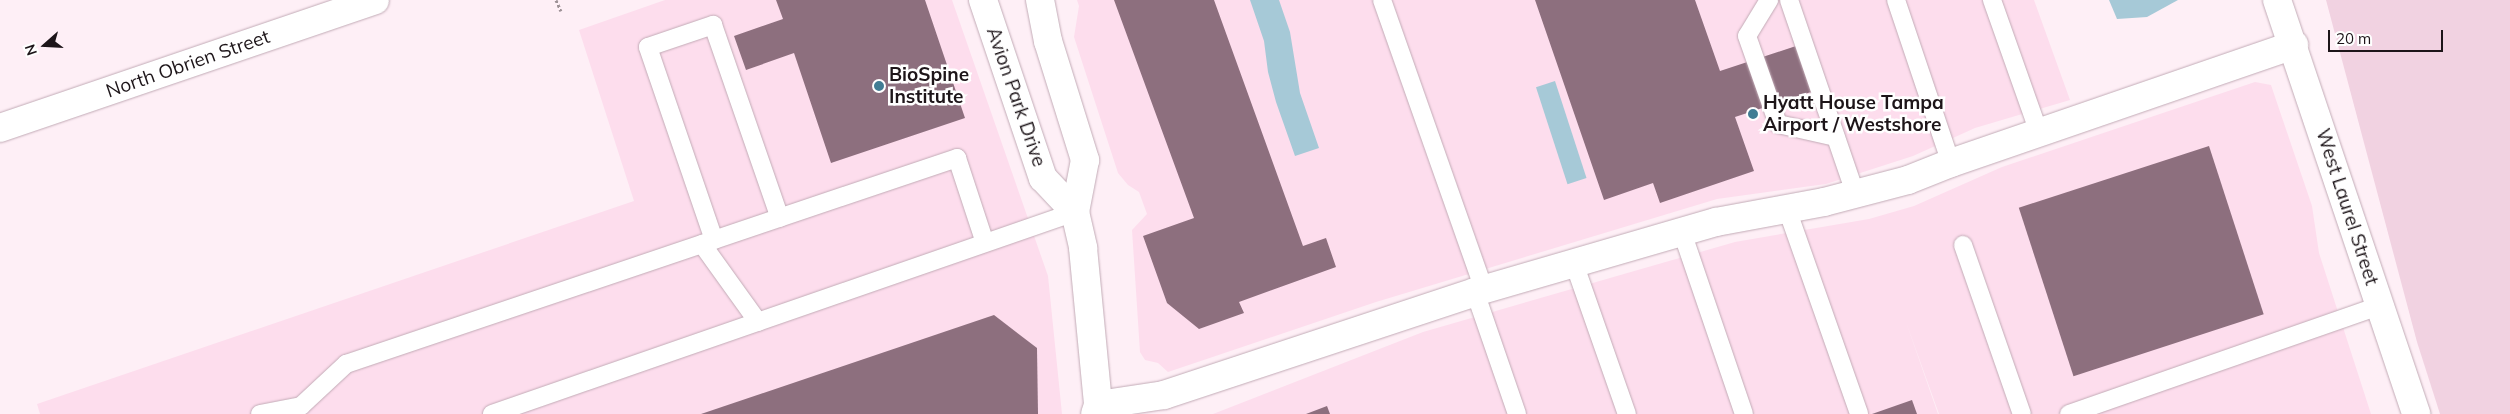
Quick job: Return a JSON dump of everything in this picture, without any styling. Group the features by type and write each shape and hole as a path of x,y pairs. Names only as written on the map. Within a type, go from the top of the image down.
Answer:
{"street":[{"name":"North Obrien Street","path":"0,128 375,0"},
{"name":"Avion Park Drive","path":"983,0 1043,178 1075,212"},
{"path":"1040,0 1048,41 1085,160 1075,212 1083,248 1099,411 1164,395 1480,291 1716,222 1824,202 1908,180 1951,163 2294,45"},
{"name":"West Laurel Street","path":"2278,0 2416,414"}],"lane":[{"path":"1382,0 1480,291 1517,414"},
{"path":"1769,0 1747,36 1778,124 1836,137"},
{"path":"1788,0 1855,193"},
{"path":"1896,0 1951,163"},
{"path":"1992,0 2039,133"},
{"path":"758,322 708,242 648,47 713,25 780,218"},
{"path":"260,414 302,410 346,364 957,158 985,243"},
{"path":"1787,208 1859,414"},
{"path":"492,414 1075,212"},
{"path":"1682,232 1744,414"},
{"path":"1963,244 2022,414"},
{"path":"1574,263 1627,414"},
{"path":"2069,414 2380,306"}],"path":[{"path":"556,0 561,11"}],"shaded area":[{"path":"665,0 952,0 1048,276 1062,414 40,414 37,404 634,201 579,30"},
{"path":"1077,0 2034,0 2070,100 1975,128 1913,156 1826,184 1717,199 1376,302 1168,372 1158,363 1145,360 1140,352 1132,230 1147,214 1139,192 1128,185 1118,173 1074,37 1079,6"},
{"path":"2326,0 2510,0 2510,414 2440,414 2417,342"},
{"path":"2255,82 2271,85 2312,206 2319,253 2371,414 1939,414 1906,322 1938,414 1213,414 1423,332 1735,242 1869,219 1914,206 2002,167"}],"water":[{"path":"1250,0 1279,0 1290,32 1300,93 1319,148 1295,156 1276,102 1268,72 1264,41"},
{"path":"2109,0 2178,0 2147,17 2117,19"},
{"path":"1555,81 1587,178 1567,184 1536,87"}],"building":[{"name":"BioSpine Institute","path":"776,0 925,0 965,118 831,163 794,53 746,70 734,36 783,19"},
{"path":"1114,0 1214,0 1303,246 1326,238 1336,267 1239,302 1244,313 1199,329 1167,303 1143,236 1194,218"},
{"path":"1535,0 1695,0 1720,71 1799,45 1814,91 1735,117 1754,171 1660,203 1653,183 1604,200"},
{"path":"2209,146 2264,314 2073,376 2019,208"},
{"path":"994,315 1037,348 1038,414 701,414"},
{"path":"1912,400 1917,414 1872,414"},
{"path":"1327,406 1330,414 1306,414"}],"place":[{"name":"BioSpine Institute","path":"879,86"},
{"name":"Hyatt House Tampa Airport / Westshore","path":"1753,114"}]}
